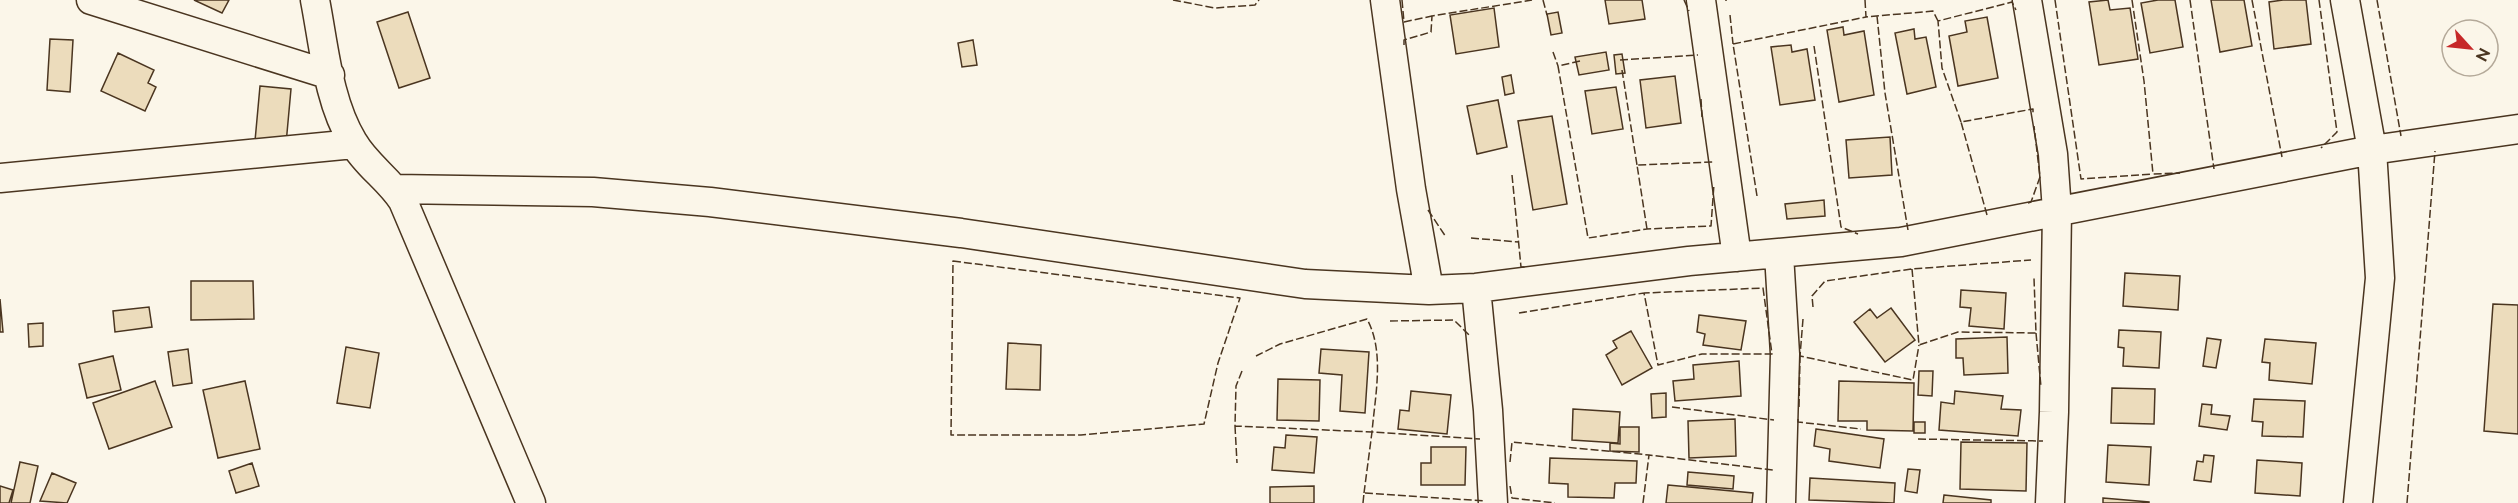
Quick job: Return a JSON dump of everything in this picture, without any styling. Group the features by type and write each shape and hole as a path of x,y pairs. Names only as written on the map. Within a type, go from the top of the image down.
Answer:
{"street":[{"path":"91,0 330,75"},
{"path":"315,0 330,75 345,127 354,144 403,201 531,503"},
{"path":"1385,0 1411,189 1429,290"},
{"path":"1701,0 1737,257"},
{"path":"2027,0 2053,154 2057,211 2054,412 2050,503"},
{"path":"2345,0 2372,150 2380,278 2358,503"},
{"path":"395,189 593,192 710,202 961,233 1305,284 1429,290 1476,288 1737,257 1901,242 2372,150 2518,129"},
{"path":"0,178 354,144"},
{"path":"1779,254 1785,354 1781,503"},
{"path":"1476,288 1488,410 1493,503"}],"building":[{"path":"194,0 229,0 222,13"},
{"path":"1605,0 1642,0 1645,19 1609,24"},
{"path":"2108,0 2110,10 2130,8 2138,59 2099,65 2089,2"},
{"path":"2175,0 2183,47 2150,53 2141,3"},
{"path":"2211,0 2244,0 2252,46 2220,52"},
{"path":"2306,0 2311,44 2274,49 2269,2"},
{"path":"1494,8 1499,47 1456,54 1450,15"},
{"path":"408,12 430,78 399,88 377,22"},
{"path":"1558,12 1562,33 1551,35 1547,14"},
{"path":"1987,17 1998,78 1958,86 1949,36 1967,32 1965,21"},
{"path":"1843,27 1844,35 1864,31 1874,95 1839,102 1827,30"},
{"path":"1914,29 1915,39 1926,37 1936,87 1907,94 1895,33"},
{"path":"50,39 73,40 70,92 47,90"},
{"path":"973,40 977,65 962,67 958,43"},
{"path":"1791,45 1792,52 1807,49 1815,100 1780,105 1771,47"},
{"path":"1606,52 1609,70 1579,75 1575,57"},
{"path":"118,53 154,70 148,83 156,87 145,111 101,91"},
{"path":"1622,54 1625,73 1616,74 1614,55"},
{"path":"1511,75 1514,93 1505,95 1502,77"},
{"path":"1675,76 1681,123 1646,128 1640,80"},
{"path":"260,86 291,89 286,144 255,141"},
{"path":"1616,87 1623,129 1592,134 1585,91"},
{"path":"1498,100 1507,147 1477,154 1467,106"},
{"path":"1552,116 1567,204 1533,210 1518,121"},
{"path":"1890,137 1892,175 1849,178 1846,140"},
{"path":"1824,200 1825,216 1787,219 1785,204"},
{"path":"2125,273 2180,276 2178,310 2123,306"},
{"path":"191,281 253,281 254,319 191,320"},
{"path":"1961,290 2006,293 2004,329 1969,326 1971,308 1960,307"},
{"path":"0,299 3,332 0,332"},
{"path":"2493,304 2518,305 2518,434 2484,431"},
{"path":"149,307 152,327 115,332 113,311"},
{"path":"1891,308 1915,340 1885,362 1854,322 1870,309 1877,318"},
{"path":"1699,315 1746,321 1741,350 1703,345 1705,334 1697,332"},
{"path":"43,323 43,346 29,347 28,324"},
{"path":"2119,330 2161,332 2159,368 2123,366 2124,348 2118,347"},
{"path":"1631,331 1652,368 1622,385 1606,355 1617,348 1613,341"},
{"path":"2007,337 2008,373 1964,375 1963,358 1956,358 1956,339"},
{"path":"2207,338 2221,340 2216,368 2203,366"},
{"path":"2265,339 2316,343 2312,384 2269,380 2270,363 2262,362"},
{"path":"1008,343 1041,345 1040,390 1006,389"},
{"path":"346,347 379,353 370,408 337,403"},
{"path":"188,349 192,383 173,386 168,352"},
{"path":"1321,349 1369,352 1365,413 1340,411 1342,375 1319,373"},
{"path":"113,356 121,390 87,398 79,364"},
{"path":"1739,361 1741,396 1675,401 1673,381 1694,379 1693,365"},
{"path":"1919,371 1933,371 1932,396 1918,395"},
{"path":"1278,379 1320,380 1319,421 1277,420"},
{"path":"155,381 172,427 109,449 93,403"},
{"path":"245,381 260,449 218,458 203,390"},
{"path":"1839,381 1914,383 1913,431 1867,430 1867,421 1838,421"},
{"path":"2112,388 2155,389 2154,424 2111,423"},
{"path":"1411,391 1451,395 1447,434 1398,429 1400,410 1409,411"},
{"path":"1955,391 2003,396 2001,409 2021,410 2018,436 1939,430 1941,402 1954,404"},
{"path":"1666,393 1666,417 1652,418 1651,394"},
{"path":"2254,399 2305,401 2303,437 2262,436 2263,422 2252,421"},
{"path":"2202,404 2212,405 2211,414 2230,416 2227,430 2199,426"},
{"path":"1573,409 1620,412 1618,443 1572,440"},
{"path":"1735,419 1736,456 1689,458 1688,421"},
{"path":"1914,422 1925,422 1925,433 1914,433"},
{"path":"1620,427 1639,427 1639,452 1610,451 1610,443 1620,444"},
{"path":"1816,429 1884,439 1880,468 1829,461 1830,449 1814,446"},
{"path":"1286,435 1317,437 1314,473 1272,470 1274,447 1285,448"},
{"path":"1961,442 2027,443 2026,491 1960,489"},
{"path":"2108,445 2151,447 2149,485 2106,482"},
{"path":"1431,447 1466,447 1465,485 1421,485 1421,463 1431,463"},
{"path":"2204,455 2214,456 2211,482 2194,480 2197,461 2203,462"},
{"path":"1550,458 1637,461 1636,483 1615,483 1614,498 1568,497 1568,484 1549,483"},
{"path":"2257,460 2302,463 2300,496 2255,493"},
{"path":"20,462 38,466 30,503 11,503"},
{"path":"252,463 259,486 236,493 229,471"},
{"path":"1908,469 1920,470 1917,493 1905,491"},
{"path":"1688,472 1734,476 1733,489 1687,485"},
{"path":"52,473 76,483 67,503 40,501"},
{"path":"1810,478 1895,483 1894,503 1809,500"},
{"path":"1668,485 1753,493 1752,503 1666,503"},
{"path":"0,486 13,490 9,503 0,503"},
{"path":"1314,486 1314,503 1270,503 1270,487"},
{"path":"1944,495 1991,500 1991,503 1943,503"},
{"path":"2103,498 2149,502 2149,503 2103,503"}],"fence":[{"path":"1173,0 1215,8 1255,5 1259,0"},
{"path":"1402,0 1404,22 1432,16"},
{"path":"1404,45 1404,40 1431,32 1432,16 1532,0"},
{"path":"1543,0 1547,15"},
{"path":"1684,0 1689,11"},
{"path":"1865,0 1866,17 1933,11 1938,21"},
{"path":"2055,0 2081,179 2153,174"},
{"path":"2132,0 2144,81 2153,174 2180,173"},
{"path":"2190,0 2214,169"},
{"path":"2252,0 2282,157"},
{"path":"2319,0 2337,132 2321,148"},
{"path":"2377,0 2401,136"},
{"path":"1961,122 1942,68 1938,21 2012,2 2016,10"},
{"path":"1730,15 1733,44"},
{"path":"1877,16 1885,93 1908,230"},
{"path":"1757,196 1733,44 1866,17"},
{"path":"1814,46 1841,227 1858,234"},
{"path":"1553,52 1558,66"},
{"path":"1620,60 1698,55"},
{"path":"1580,61 1558,66 1588,238 1647,229 1711,226 1714,184"},
{"path":"1622,70 1637,165"},
{"path":"1701,99 1702,117"},
{"path":"1987,215 1961,122 2033,109 2033,115"},
{"path":"2028,203 2031,202 2040,177 2034,126"},
{"path":"2407,503 2435,151"},
{"path":"1647,229 1637,165 1713,162"},
{"path":"1512,175 1521,267 1527,267"},
{"path":"1428,210 1446,237"},
{"path":"1471,238 1519,242"},
{"path":"1813,307 1812,296 1825,281 1912,269 2031,260"},
{"path":"953,261 1240,298 1218,363 1204,424 1081,435 951,435 953,261"},
{"path":"1912,269 1919,345 1958,332 2036,333 2034,278"},
{"path":"1763,288 1772,354 1702,354 1658,365 1644,293 1763,288"},
{"path":"1519,313 1644,293"},
{"path":"1242,371 1236,386 1235,426 1372,432 1377,360 1373,332 1367,319 1280,344 1256,356"},
{"path":"1803,319 1800,356 1913,380 1919,345"},
{"path":"1390,321 1454,320 1469,335"},
{"path":"2036,333 2041,387"},
{"path":"1799,407 1800,356"},
{"path":"1672,407 1774,420"},
{"path":"1798,419 1798,422 1861,429"},
{"path":"1235,426 1237,463"},
{"path":"1364,493 1372,432 1480,439"},
{"path":"1918,439 2043,441"},
{"path":"1510,462 1512,442 1649,455"},
{"path":"1643,503 1649,455 1773,470"},
{"path":"1510,486 1512,498 1555,503"},
{"path":"1363,503 1364,493 1485,501"}]}
